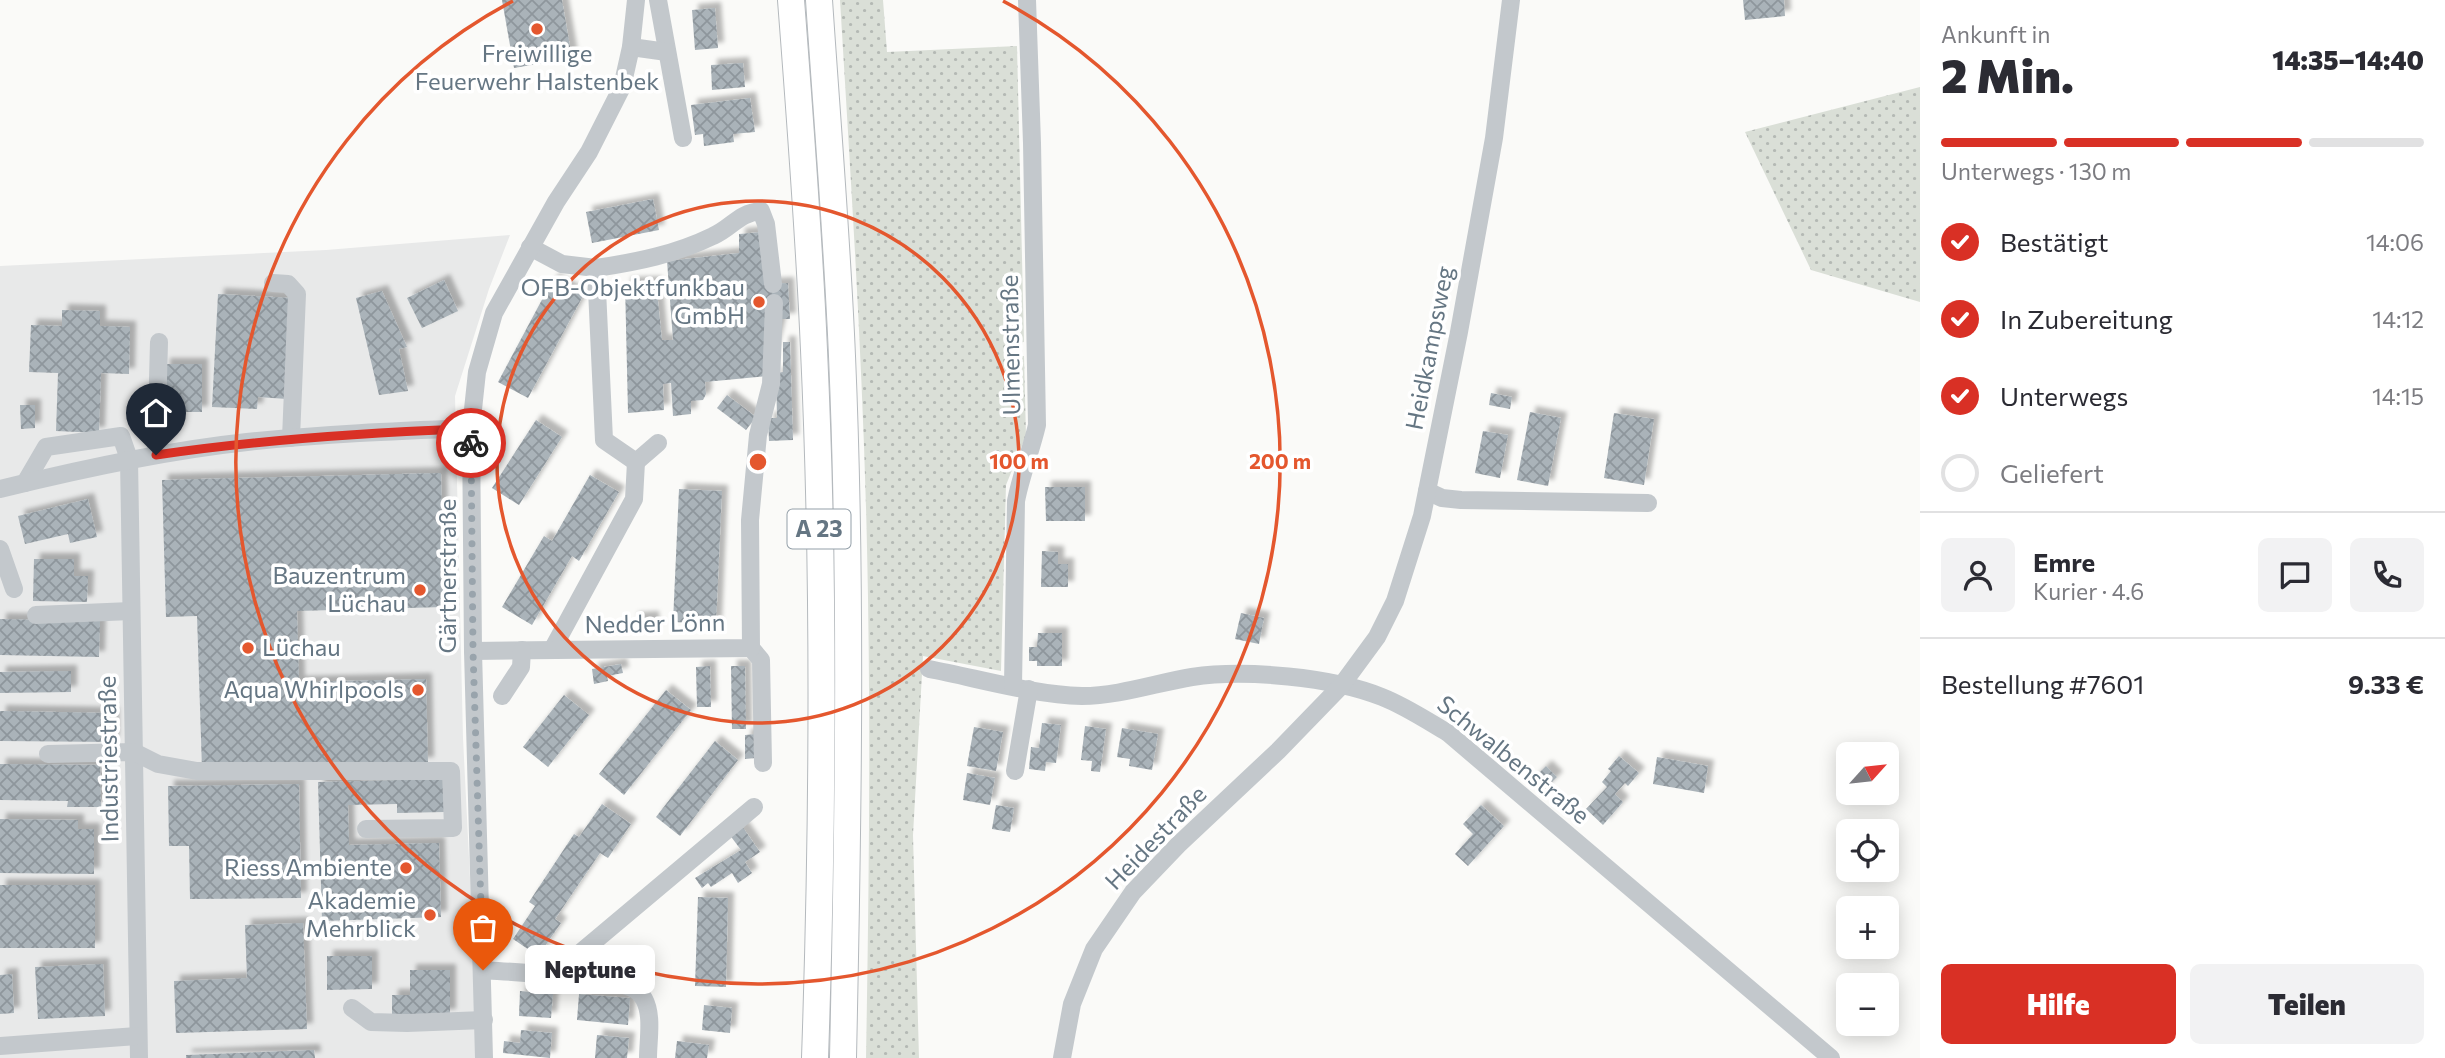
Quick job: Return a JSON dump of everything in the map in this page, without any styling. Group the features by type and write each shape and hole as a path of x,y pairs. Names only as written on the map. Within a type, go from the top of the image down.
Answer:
{"highway":[{"name":"A 23","path":"791,0 807,210 817,443 820,768 815,1058"},
{"name":"A 23","path":"819,0 842,356 846,513 847,834 842,1058"}],"street":[{"name":"Gärtnerstraße","path":"484,1058 473,651 471,428 477,372 494,313 530,247 589,152 622,87 631,47 636,0"},
{"path":"657,0 683,138"},
{"name":"Ulmenstraße","path":"1015,771 1021,687 1016,501 1037,425 1027,0"},
{"name":"Heidkampsweg","path":"1341,686 1377,637 1395,601 1408,565 1427,491 1494,138 1511,0"},
{"path":"631,47 667,52"},
{"path":"530,247 562,264 596,268 654,259 716,235 747,213 761,211 766,224 773,284"},
{"path":"596,268 604,440 636,462"},
{"path":"273,284 288,284 296,294 291,438"},
{"name":"Nedder Lönn","path":"473,651 751,648 750,520 758,435 771,384 774,303"},
{"path":"156,455 159,342"},
{"path":"0,489 129,459 245,442 356,433 471,428"},
{"path":"25,483 46,447 121,436 129,459"},
{"path":"552,650 634,499 636,462 658,443"},
{"name":"Industriestraße","path":"129,459 139,1058"},
{"path":"1427,491 1442,498 1461,500 1648,503"},
{"path":"0,549 14,589"},
{"path":"36,615 131,611"},
{"path":"751,648 761,660 763,763"},
{"path":"502,696 522,667 522,650"},
{"name":"Schwalbenstraße","path":"929,669 1056,695 1084,696 1195,677 1245,673 1341,686 1380,696 1448,733 1831,1058"},
{"name":"Heidestraße","path":"1062,1058 1072,1003 1094,949 1133,892 1341,686"},
{"path":"48,754 134,752 158,764 197,771 374,769 477,772"},
{"path":"451,771 453,828"},
{"path":"554,975 754,807"},
{"path":"366,829 478,826"},
{"path":"483,970 554,975 626,985 637,991 645,1000 648,1012 648,1058"},
{"path":"352,1008 371,1022 484,1020"},
{"path":"0,1046 138,1036"}],"shaded area":[{"path":"840,0 883,0 887,52 1017,46 1024,342 1008,344 1008,356 1024,356 1026,436 1006,485 1001,671 923,656 913,835 919,1058 866,1058 869,803 867,547 860,342"},
{"path":"1920,87 1920,302 1811,270 1745,132"},
{"path":"510,235 489,289 455,396 463,738 479,1058 0,1058 0,266 326,250"}],"building":[{"name":"Freiwillige Feuerwehr Halstenbek","path":"502,0 562,0 572,58 514,68"},
{"path":"1743,0 1784,0 1785,16 1745,20"},
{"path":"715,8 718,48 695,50 692,10"},
{"path":"743,63 745,87 712,90 711,65"},
{"path":"750,98 755,132 733,134 734,142 704,146 703,134 695,135 691,105"},
{"path":"653,199 659,230 592,243 586,212"},
{"path":"762,232 766,284 788,283 790,319 781,319 767,376 705,382 706,394 703,400 691,401 691,414 673,416 671,383 663,384 664,410 628,413 625,283 656,282 662,340 673,340 667,261 739,253 739,234"},
{"path":"553,279 583,296 528,398 498,382"},
{"path":"444,280 458,311 422,328 407,298"},
{"path":"382,291 407,347 399,349 408,391 379,395 356,298"},
{"path":"218,294 292,298 287,399 258,397 257,409 212,407"},
{"path":"62,310 100,311 100,326 130,327 129,374 101,373 99,433 56,431 58,373 29,372 31,325 62,326"},
{"path":"783,342 790,342 793,440 769,441 768,418 777,418 776,373 783,372"},
{"path":"164,364 202,364 202,412 164,412"},
{"path":"1491,393 1512,397 1510,409 1489,405"},
{"path":"727,395 756,417 746,430 717,408"},
{"path":"20,405 35,405 35,428 21,429"},
{"path":"1530,412 1561,418 1548,486 1517,480"},
{"path":"1614,413 1654,419 1644,485 1604,478"},
{"path":"536,420 562,437 519,505 492,488"},
{"path":"1483,431 1508,435 1500,478 1475,473"},
{"name":"Lüchau","path":"441,473 444,607 297,611 299,682 426,679 428,763 202,769 197,616 166,617 162,480"},
{"path":"590,475 619,492 579,561 572,556 532,625 502,607 544,536 552,541"},
{"path":"1045,487 1085,487 1085,521 1046,521"},
{"path":"679,489 722,491 716,624 673,622"},
{"path":"88,499 97,537 70,543 68,534 25,544 18,516"},
{"path":"1042,551 1058,552 1058,564 1068,564 1068,587 1041,587"},
{"path":"34,559 74,559 74,576 88,576 87,602 33,601"},
{"path":"1241,613 1264,618 1259,644 1235,639"},
{"path":"653,617 654,633 633,633 632,618"},
{"path":"0,619 100,621 99,657 0,655"},
{"path":"1038,633 1062,633 1062,666 1037,666 1037,661 1029,661 1029,647 1037,647"},
{"path":"621,664 623,673 607,676 608,681 594,684 592,669"},
{"path":"710,666 711,707 697,707 696,667"},
{"path":"731,666 745,666 746,729 732,729"},
{"path":"71,671 71,692 0,693 0,672"},
{"path":"666,690 691,710 624,795 599,774"},
{"path":"564,695 589,715 548,767 523,747"},
{"path":"0,711 113,713 113,742 0,741"},
{"path":"1042,723 1061,725 1056,763 1046,762 1045,771 1029,769 1031,747 1039,748"},
{"path":"1085,726 1106,729 1100,772 1091,771 1092,761 1081,760"},
{"path":"974,727 1003,732 996,771 967,766"},
{"path":"1122,728 1158,734 1152,770 1129,766 1130,759 1117,757"},
{"path":"756,734 756,758 745,759 745,735"},
{"path":"715,741 738,760 680,836 656,817"},
{"path":"1619,756 1639,773 1628,786 1625,783 1615,794 1623,802 1603,825 1586,809 1607,787 1602,782"},
{"path":"1657,757 1708,766 1704,793 1653,784"},
{"path":"0,764 100,765 101,807 67,807 68,801 0,800"},
{"path":"1546,766 1557,777 1544,790 1533,779"},
{"path":"967,773 995,778 990,805 963,800"},
{"path":"445,779 445,812 397,813 397,804 348,805 349,845 439,843 441,917 322,921 318,782"},
{"path":"299,784 301,898 190,899 189,846 169,846 168,786"},
{"path":"602,804 631,824 608,858 600,853 555,919 561,923 538,956 513,939 535,906 529,902 574,834 579,837"},
{"path":"996,805 1014,808 1010,832 992,829"},
{"path":"1481,805 1504,826 1468,866 1455,854 1473,834 1463,824"},
{"path":"0,819 78,820 78,829 94,829 94,874 0,873"},
{"path":"742,826 760,852 745,862 752,873 738,883 732,873 711,887 708,883 702,888 695,878 741,850 729,834"},
{"path":"0,885 95,885 95,948 0,948"},
{"path":"698,897 728,898 726,987 695,986"},
{"path":"303,923 307,1029 176,1033 174,981 247,978 245,925"},
{"path":"327,956 372,956 372,989 327,990"},
{"path":"103,964 105,1016 38,1019 35,967"},
{"path":"410,970 450,970 450,1015 392,1015 392,995 410,995"},
{"path":"12,974 14,1013 0,1014 0,975"},
{"path":"520,991 553,994 551,1018 519,1016"},
{"path":"579,994 630,998 628,1025 577,1020"},
{"path":"704,1005 732,1008 730,1033 702,1030"},
{"path":"521,1030 552,1033 550,1058 503,1053 504,1041 520,1043"},
{"path":"597,1035 629,1038 627,1058 595,1058"},
{"path":"677,1041 709,1045 707,1058 675,1058"},
{"path":"314,1050 315,1058 186,1058 186,1055"}],"way so far":[{"path":"471,443 473,651 483,970"}],"place":[{"name":"Freiwillige Feuerwehr Halstenbek","path":"537,29"},
{"name":"OFB-Objektfunkbau GmbH","path":"759,302"},
{"name":"Bauzentrum Lüchau","path":"420,590"},
{"name":"Lüchau","path":"248,648"},
{"name":"Aqua Whirlpools","path":"418,690"},
{"name":"Riess Ambiente","path":"406,868"},
{"name":"Akademie Mehrblick","path":"430,915"},
{"name":"Neptune","path":"483,970"}],"route":[{"path":"156,455 245,442 356,433 471,428 471,443"}]}
